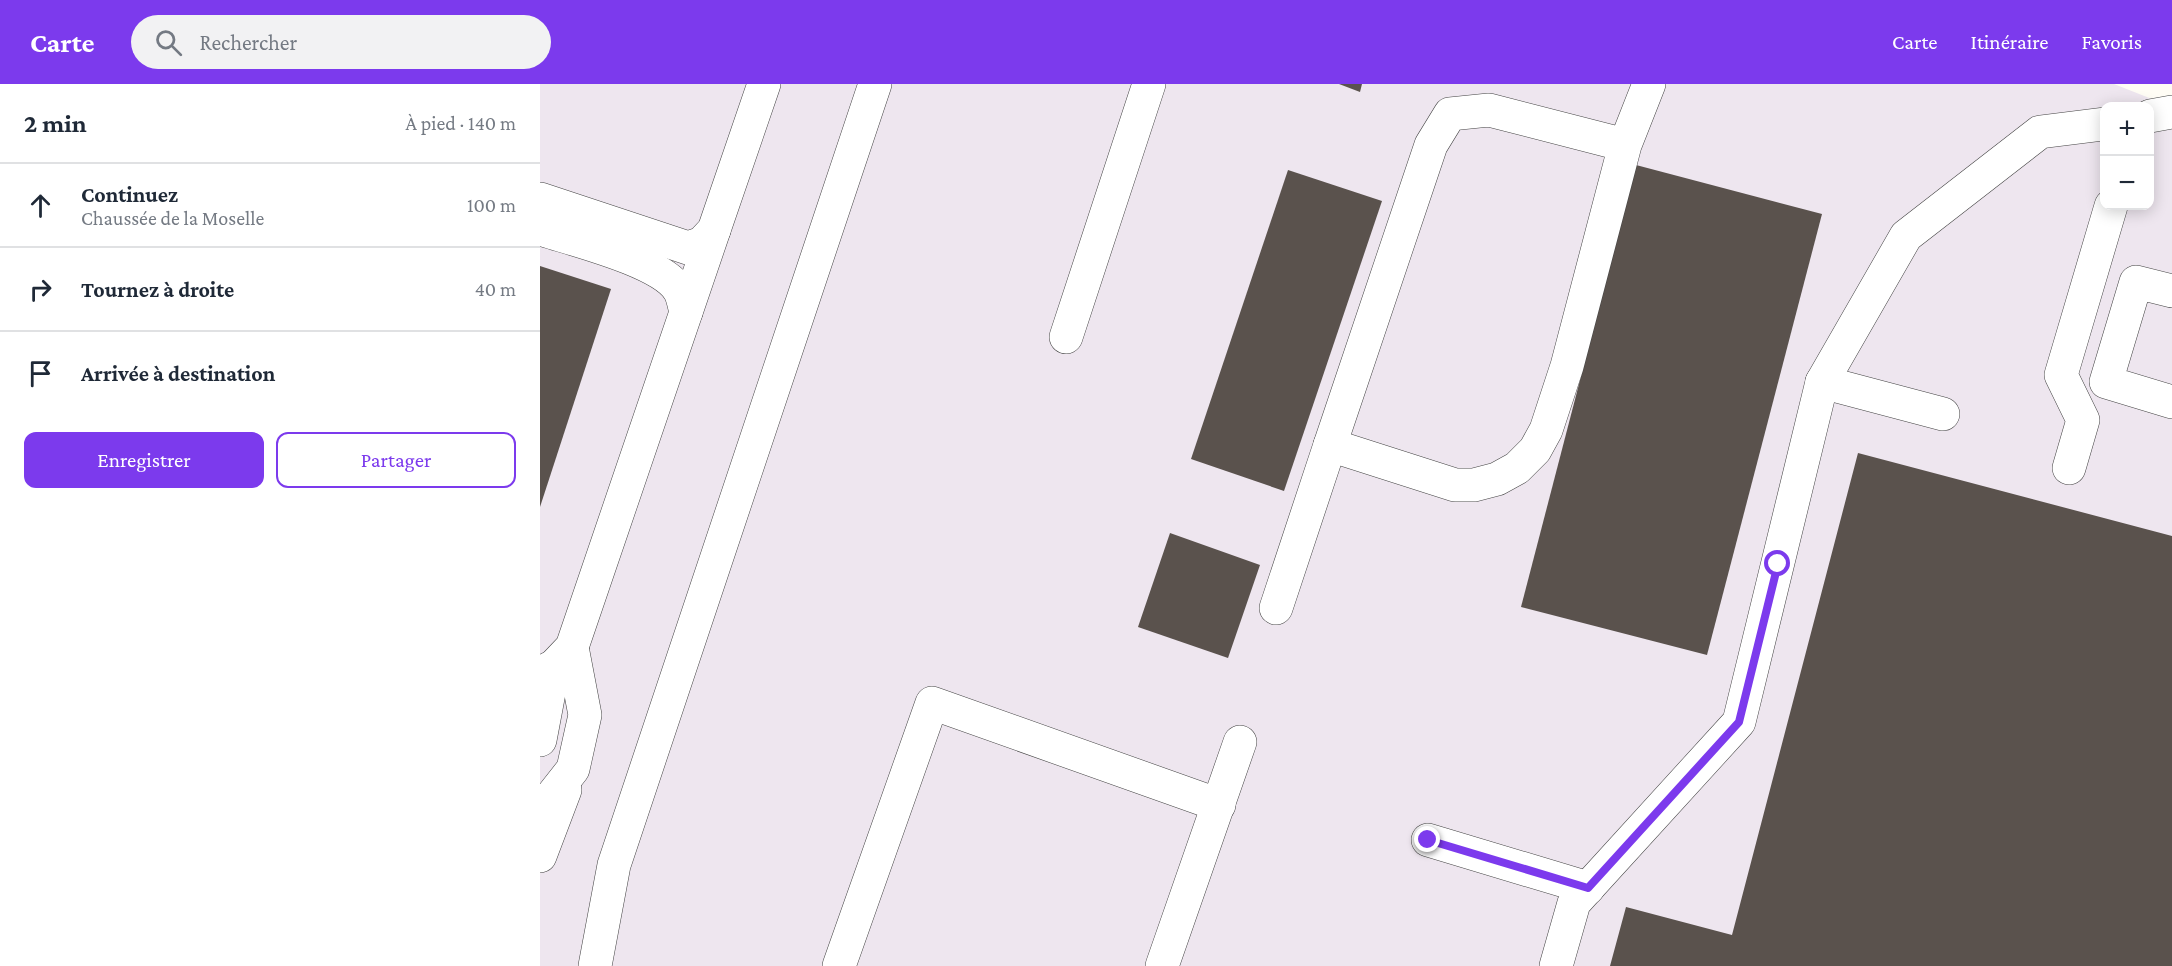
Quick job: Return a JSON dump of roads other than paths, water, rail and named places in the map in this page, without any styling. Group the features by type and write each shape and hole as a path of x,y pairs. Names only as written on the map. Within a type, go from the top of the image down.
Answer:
{"lane":[{"path":"540,740 555,662 686,312 764,84"},
{"path":"595,966 614,865 875,84"},
{"path":"1066,337 1149,84"},
{"path":"1330,446 1455,485 1474,485 1497,479 1517,468 1534,450 1546,430 1567,366 1625,145 1649,84"},
{"path":"1276,608 1431,145 1450,114 1489,110 1625,145"},
{"path":"2154,115 2172,112"},
{"path":"1556,966 1574,903 1739,722 1822,382 1906,236 2040,132 2100,124"},
{"path":"540,199 688,248 702,243 714,230"},
{"path":"2069,468 2083,420 2061,375 2110,210"},
{"path":"540,229 649,265 680,290 686,312"},
{"path":"2172,291 2136,282 2106,382 2172,402"},
{"path":"1822,382 1943,414"},
{"path":"540,856 573,769 585,715 555,662"},
{"path":"839,966 932,703 1219,805"},
{"path":"1162,966 1240,742"},
{"path":"540,811 573,769"},
{"path":"1428,840 1588,888"}]}
